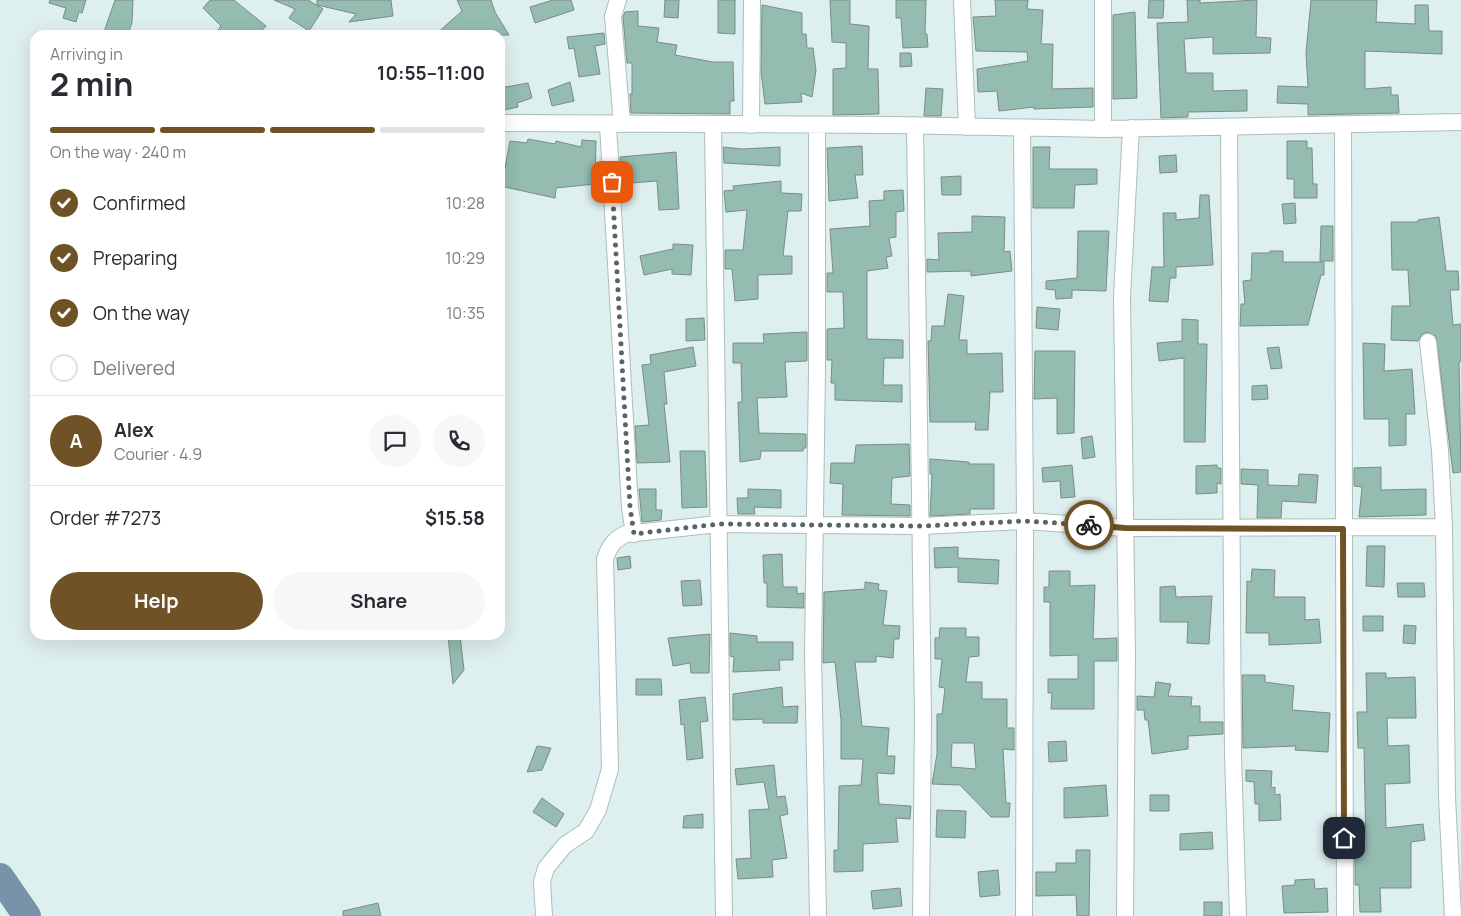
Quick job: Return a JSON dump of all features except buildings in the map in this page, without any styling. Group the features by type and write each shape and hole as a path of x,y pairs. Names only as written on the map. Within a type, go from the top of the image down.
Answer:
{"street":[{"path":"618,0 613,16 615,124 630,507 634,534"},
{"path":"751,125 752,0"},
{"path":"962,0 966,127"},
{"path":"1103,0 1103,129"},
{"path":"505,123 915,125 1103,129 1461,122"},
{"path":"713,125 724,916"},
{"path":"817,125 818,370 813,654 818,916"},
{"path":"915,125 924,718 921,916"},
{"path":"1343,125 1345,916"},
{"path":"1022,128 1025,521 1024,916"},
{"path":"1125,916 1127,662 1122,297 1131,128"},
{"path":"1229,128 1233,766 1238,916"},
{"path":"1428,342 1440,450 1444,527 1447,797 1456,914"},
{"path":"544,916 542,882 546,868 565,845 586,831 598,810 610,769 605,559 609,549 618,538 634,534 718,524 922,526 1025,521 1125,528 1343,529 1444,527"}],"waterway":[{"path":"0,877 27,916"}],"way so far":[{"path":"612,182 623,353 630,507 634,534 718,524 922,526 1025,521 1089,525"}],"route":[{"path":"1089,525 1125,528 1343,529 1344,838"}]}
